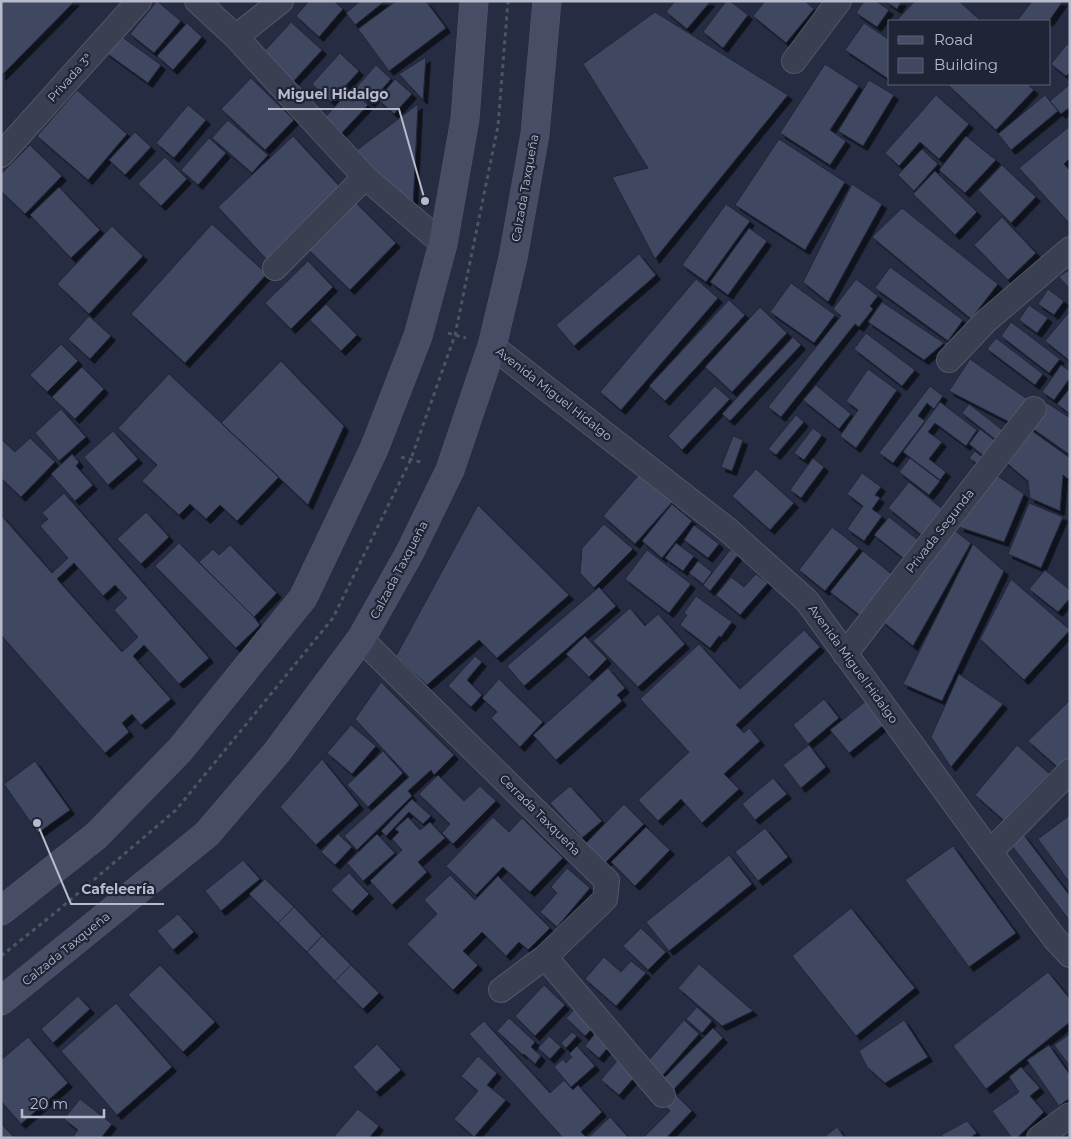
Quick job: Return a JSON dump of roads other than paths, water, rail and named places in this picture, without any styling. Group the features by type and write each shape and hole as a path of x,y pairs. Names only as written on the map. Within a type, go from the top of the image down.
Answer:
{"main road":[{"path":"1,911 96,836 180,750 303,598 374,449 421,325 443,244 464,119 474,1"},
{"name":"Calzada Taxqueña","path":"1,1001 207,834 277,752 361,639 410,552 450,470 492,346 513,258 535,134 547,1"}],"street":[{"name":"Privada 3ª","path":"1,155 139,1"},
{"path":"197,1 236,38 365,177 443,244"},
{"path":"236,38 281,1"},
{"path":"794,61 839,1"},
{"path":"275,268 365,177"},
{"path":"949,360 985,322 1070,249"},
{"name":"Avenida Miguel Hidalgo","path":"492,346 728,530 807,601 990,852 1065,941"},
{"name":"Privada Segunda","path":"845,654 1034,409"},
{"name":"Cerrada Taxqueña","path":"361,639 607,881 605,899 544,957 501,990"},
{"path":"990,852 1070,771"},
{"path":"544,957 663,1095"},
{"path":"1039,1138 1070,1115"}],"place":[{"name":"Miguel Hidalgo","path":"425,201"},
{"name":"Cafeleería","path":"37,823"}]}
